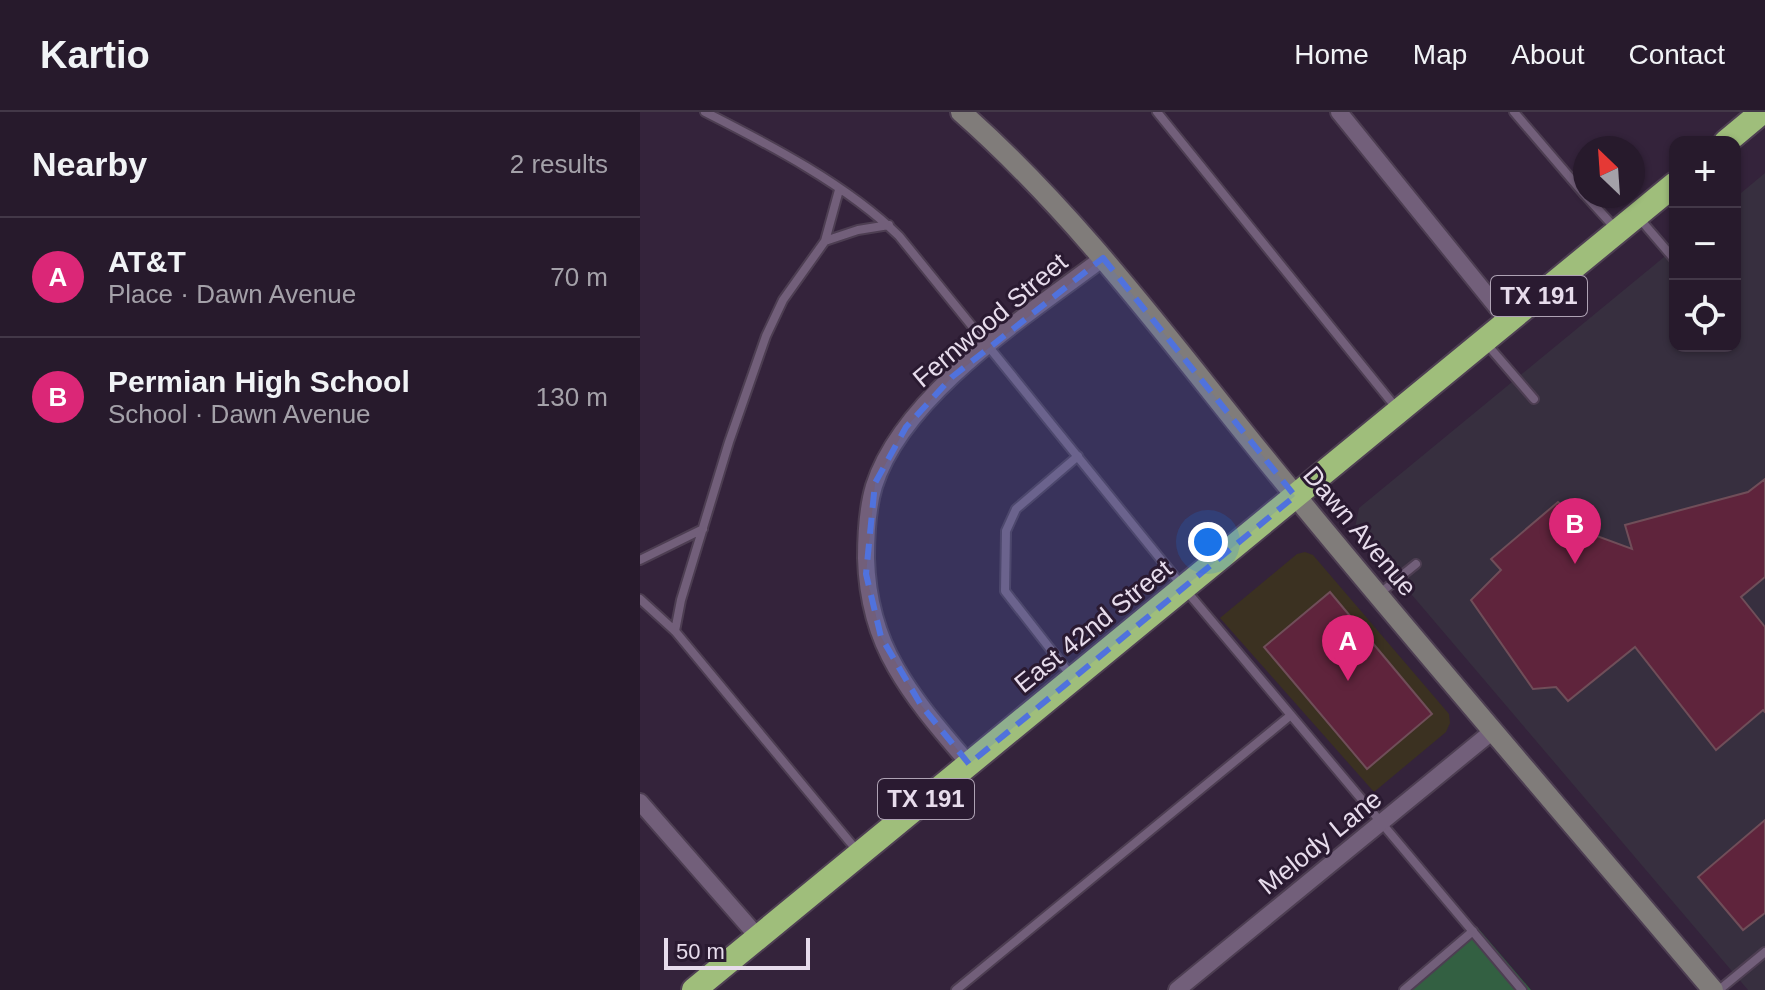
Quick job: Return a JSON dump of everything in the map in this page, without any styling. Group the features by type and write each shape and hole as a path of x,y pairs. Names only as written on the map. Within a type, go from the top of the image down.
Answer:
{"highway":[{"path":"1733,136 1762,112"},
{"name":"East 42nd Street","path":"694,990 1669,189"}],"street":[{"name":"Dawn Avenue","path":"961,112 1103,258 1295,496 1716,990"},
{"path":"1339,112 1508,321"},
{"name":"Fernwood Street","path":"969,764 921,705 895,667 886,647 870,598 866,574 866,536 875,483 888,455 925,404 952,377 1103,258"},
{"name":"Melody Lane","path":"1177,990 1494,730"},
{"path":"640,802 758,937"}],"lane":[{"path":"705,112 783,152 876,212 889,225 1184,588 1522,990"},
{"path":"1157,112 1398,411"},
{"path":"1514,112 1573,180"},
{"path":"675,631 703,529 766,336 783,300 825,241 839,190"},
{"path":"1598,208 1618,231"},
{"path":"1637,215 1669,253"},
{"path":"825,241 858,230 889,225"},
{"path":"1484,341 1534,399"},
{"path":"1073,678 1005,591 1006,531 1016,509 1078,456"},
{"path":"640,560 703,529"},
{"path":"1379,594 1416,564"},
{"path":"640,599 675,631 859,854"},
{"path":"956,990 1291,715"},
{"path":"1404,990 1473,931"},
{"path":"1716,990 1765,952"}],"highlighted area":[{"path":"1103,258 1295,496 969,764 921,705 881,637 866,574 875,483 906,427 952,377"}],"shaded area":[{"path":"1765,173 1765,990 1748,990 1355,528 1359,508 1669,253 1669,352 1741,352 1741,193"},
{"path":"1305,552 1313,555 1449,714 1450,723 1446,732 1374,792 1220,618 1297,554"}],"green space":[{"path":"1477,927 1531,990 1400,990"}],"building":[{"path":"1765,479 1765,577 1741,597 1765,627 1765,712 1763,710 1716,750 1635,647 1568,701 1556,687 1533,689 1471,600 1501,570 1491,559 1558,502 1565,508 1568,503 1598,527 1594,535 1632,549 1625,525 1748,492"},
{"path":"1330,592 1432,714 1367,769 1264,647"},
{"path":"1765,820 1765,913 1743,930 1698,877"}],"place":[{"name":"Permian High School","path":"1575,564"},
{"name":"AT&T","path":"1348,681"}]}
